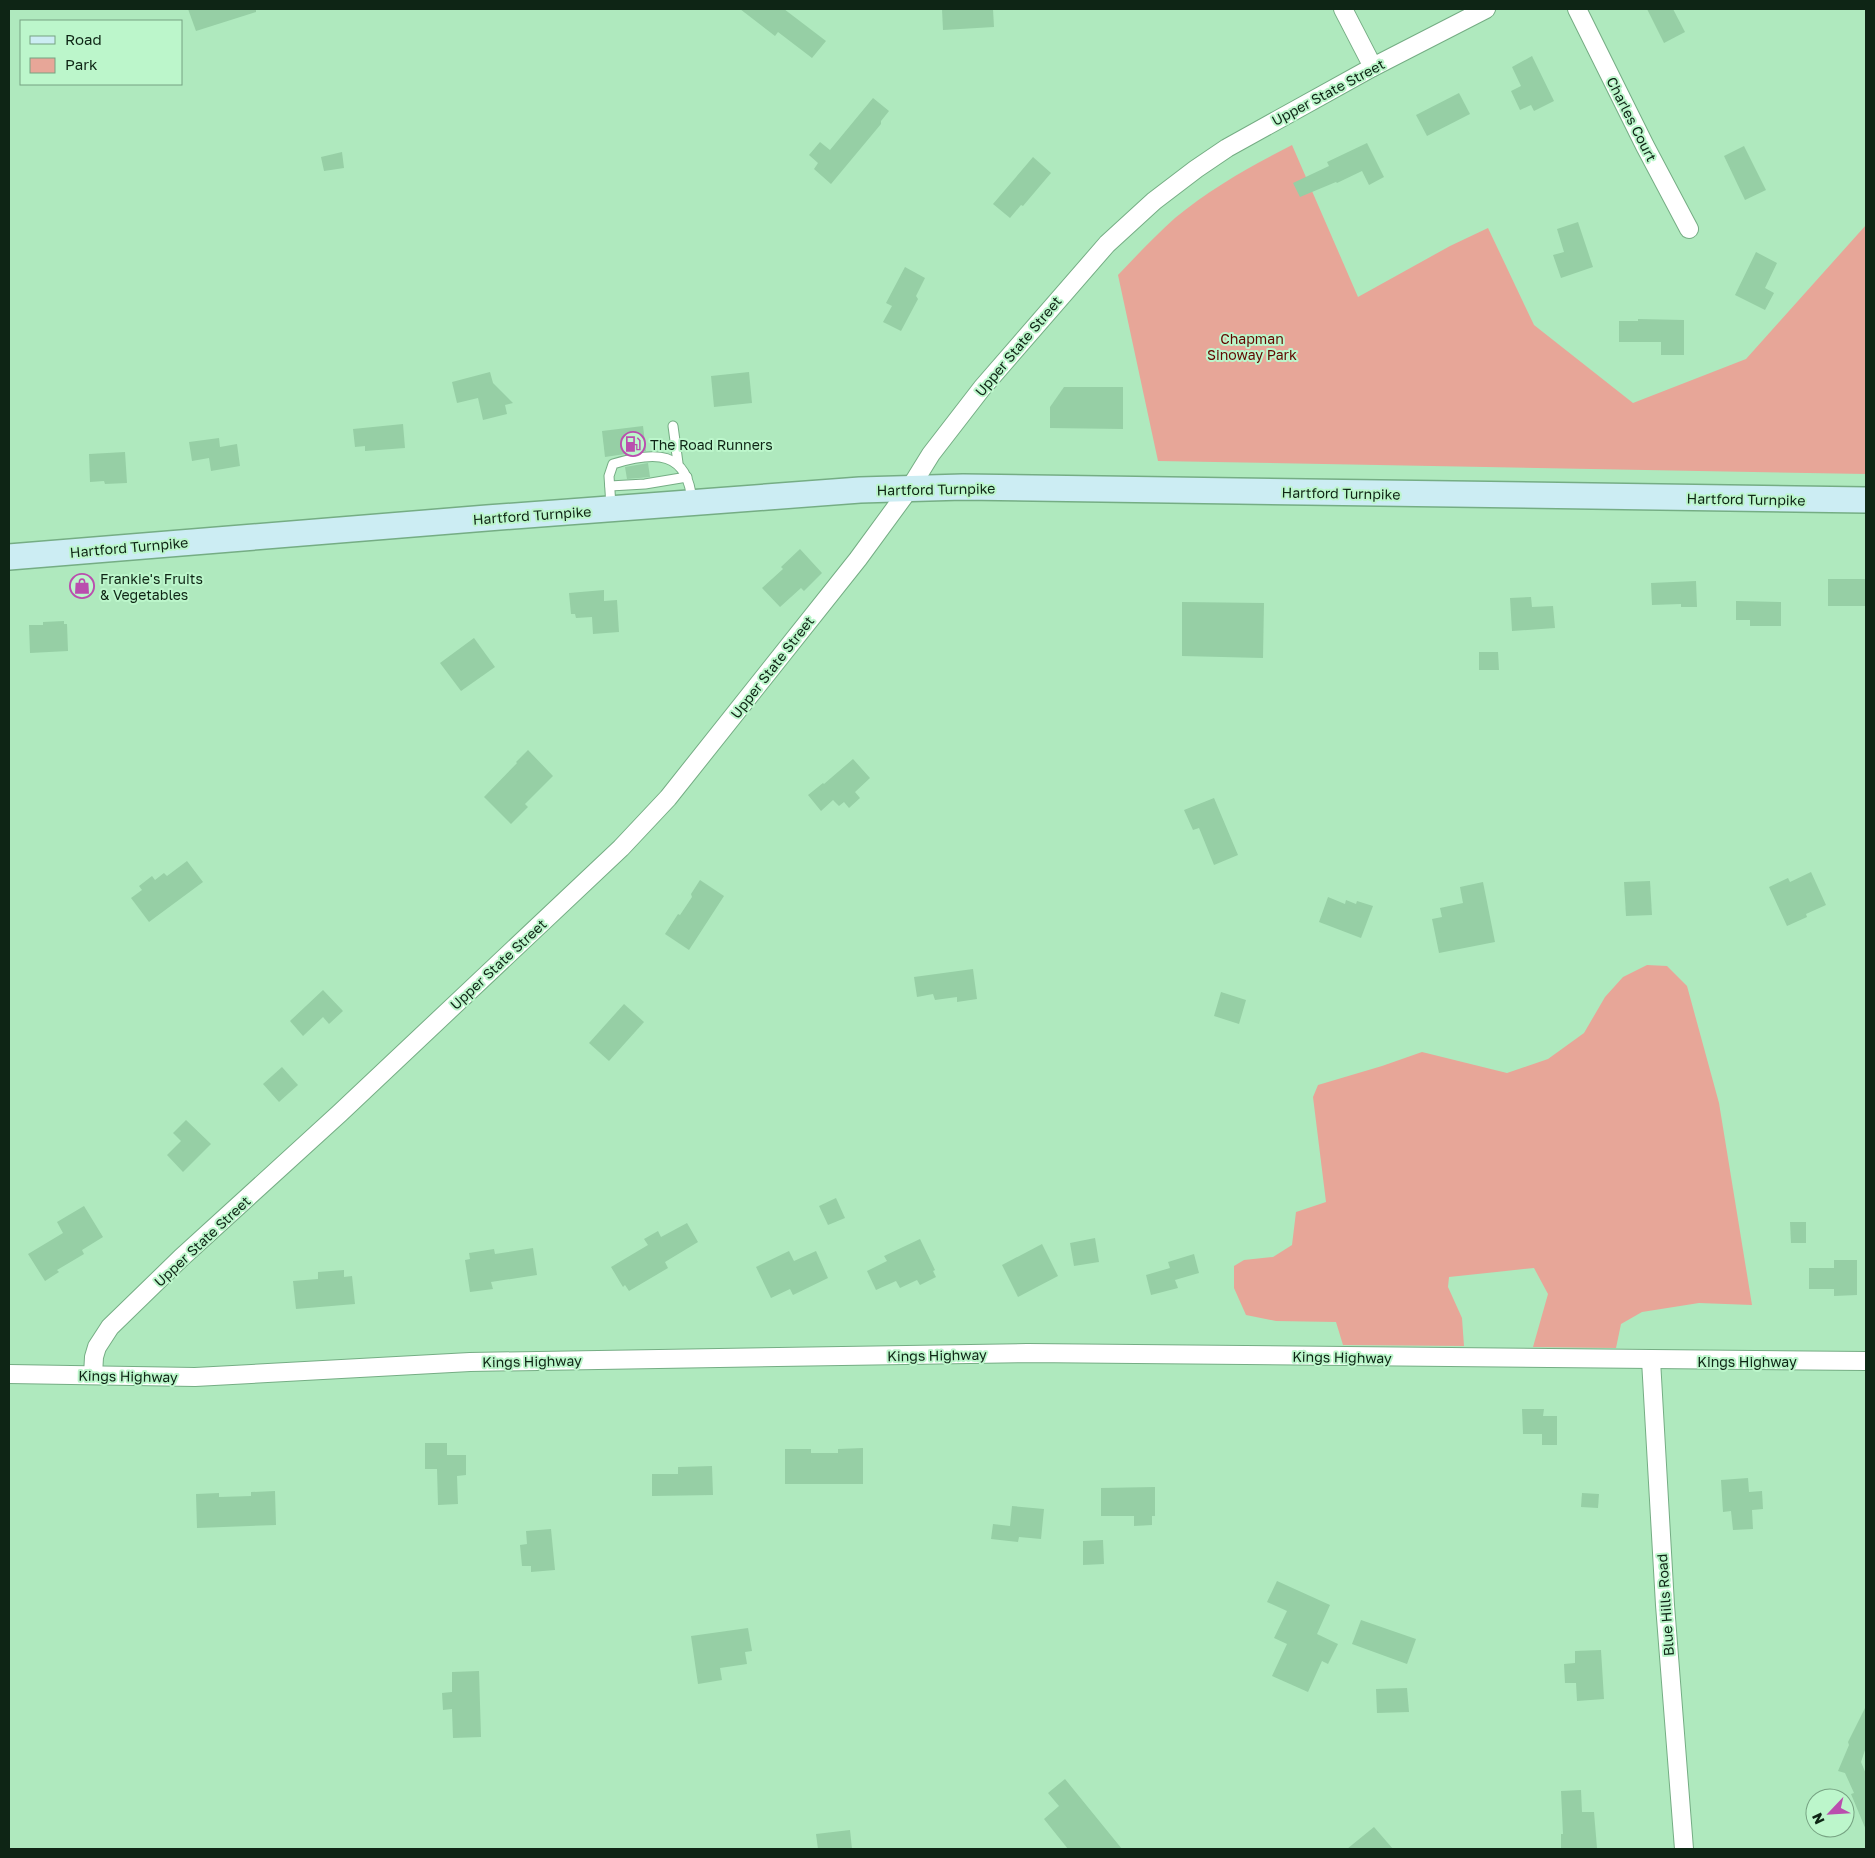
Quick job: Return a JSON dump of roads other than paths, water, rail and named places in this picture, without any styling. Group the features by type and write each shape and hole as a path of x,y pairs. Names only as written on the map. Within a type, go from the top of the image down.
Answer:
{"main road":[{"name":"Hartford Turnpike","path":"9,557 611,498 692,503 910,488 963,487 1866,500"}],"street":[{"path":"1343,9 1373,67"},
{"name":"Upper State Street","path":"93,1375 94,1357 97,1347 110,1327 181,1258 362,1092 621,848 668,798 858,560 910,488 931,454 982,388 1108,244 1141,213 1196,169 1227,148 1373,67 1486,9"},
{"name":"Charles Court","path":"1577,9 1645,146 1689,229"},
{"name":"Kings Highway","path":"9,1374 195,1377 461,1363 959,1354 1121,1353 1866,1361"},
{"name":"Blue Hills Road","path":"1651,1360 1665,1605 1684,1849"}],"lane":[{"path":"673,426 678,464 691,487 692,503"},
{"path":"678,464 668,459 652,457 613,464 609,476 611,498 632,486 687,477"}],"place":[{"name":"The Road Runners","path":"633,444"},
{"name":"Frankie's Fruits & Vegetables","path":"82,586"}],"park label":[{"name":"Chapman Sinoway Park","path":"1252,346"}]}
